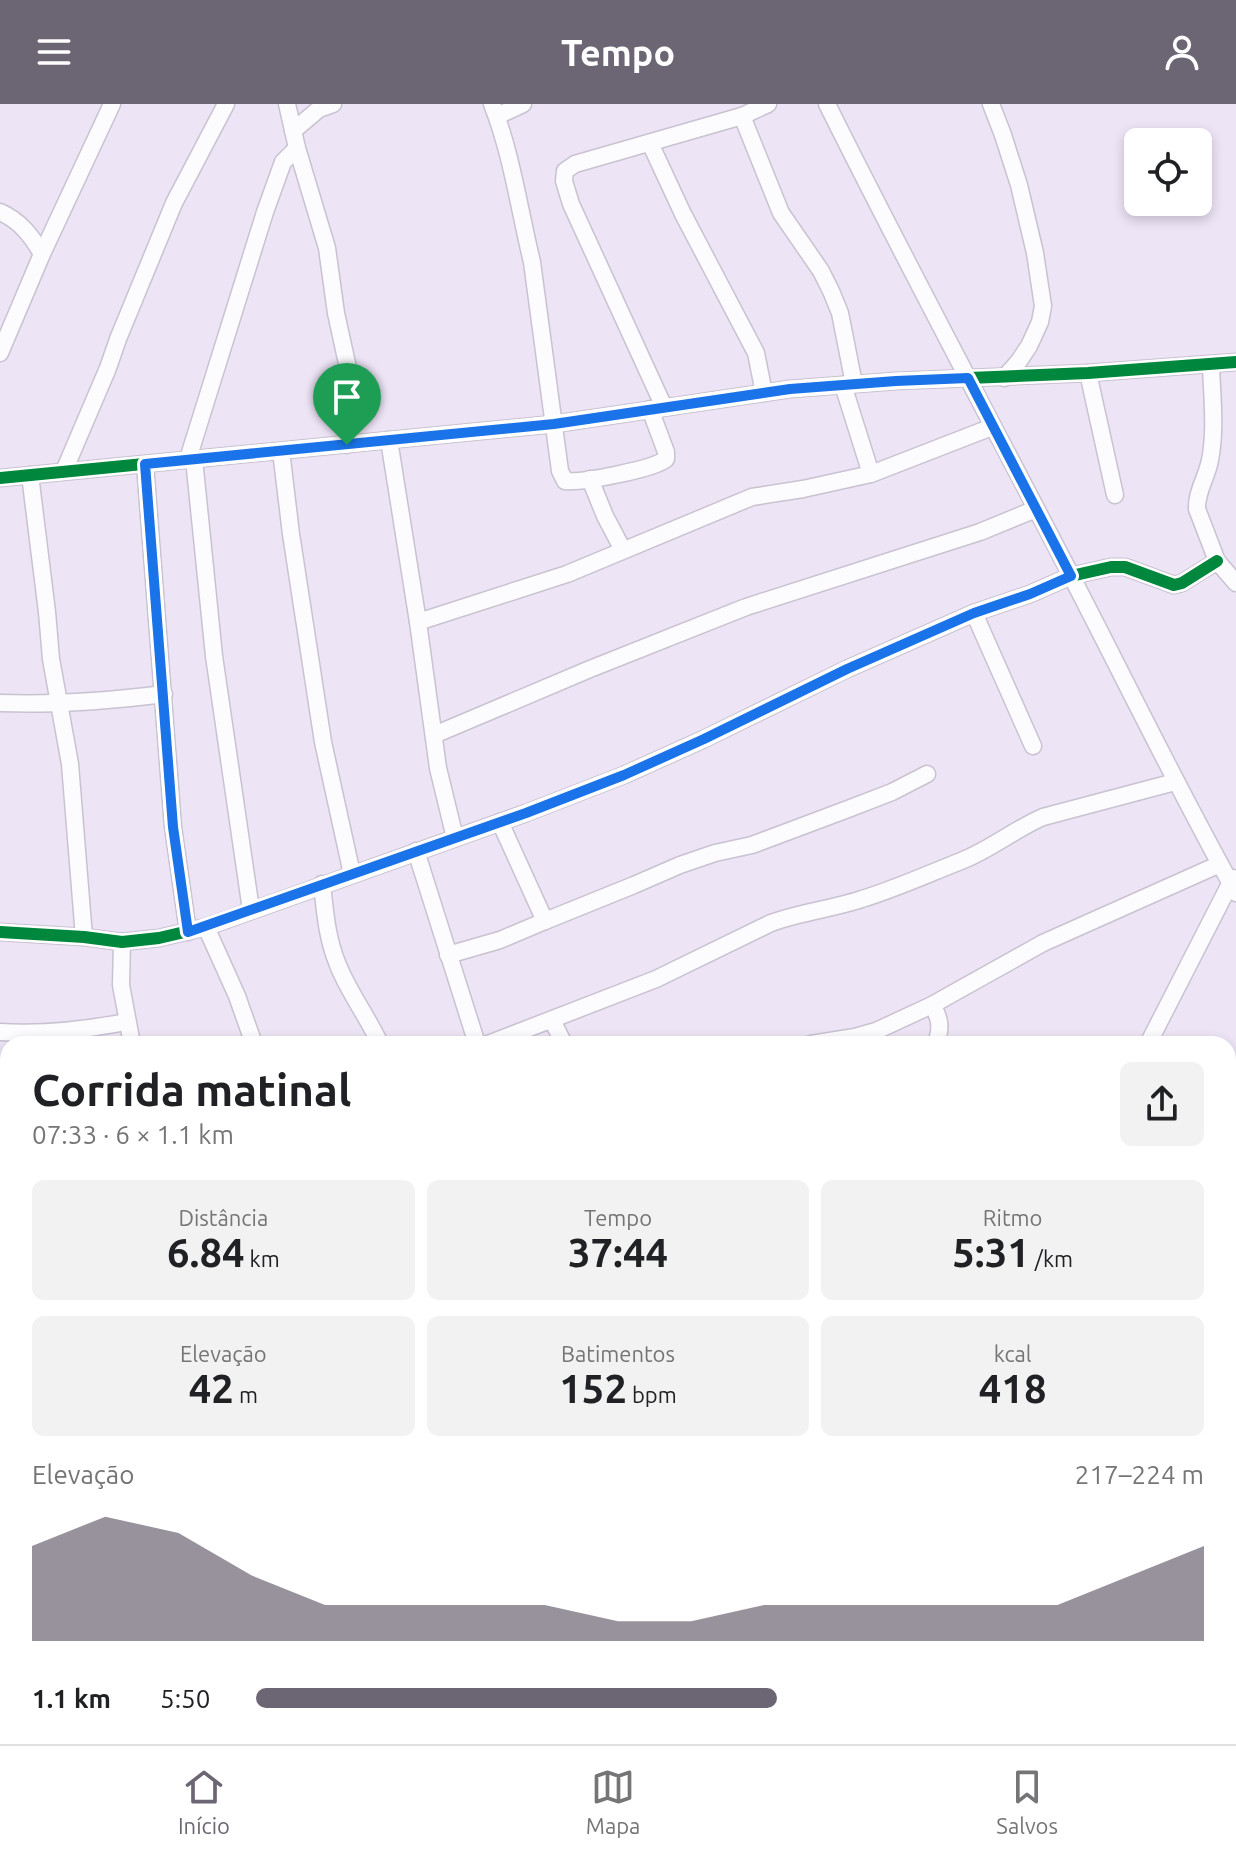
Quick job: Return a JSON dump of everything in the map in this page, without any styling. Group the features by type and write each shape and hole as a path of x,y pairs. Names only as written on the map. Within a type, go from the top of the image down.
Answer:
{"street":[{"path":"0,353 112,104"},
{"path":"64,471 174,203 226,104"},
{"path":"287,104 327,248 348,368 347,445"},
{"path":"523,104 494,110 509,155 532,262 560,471 565,481 651,467 664,462 667,456 657,408 571,204 564,181 565,171 575,164 742,116 768,104"},
{"path":"827,104 1175,782 1220,864 1234,883 1152,1036"},
{"path":"991,104 1019,185 1035,253 1043,306 1040,322 1029,346 1004,378"},
{"path":"251,910 214,656 191,459 283,162 319,106"},
{"path":"742,116 781,213 821,271 840,313 849,384 871,474"},
{"path":"650,143 683,214 756,353 764,393"},
{"path":"0,212 21,226 42,254"},
{"path":"0,478 554,424 764,393 849,384 1004,378 1236,362"},
{"path":"1211,365 1212,446 1196,501 1217,561 1236,583"},
{"path":"1088,373 1115,495"},
{"path":"418,622 567,574 752,497 871,474 992,427"},
{"path":"389,440 438,768 455,838"},
{"path":"281,451 323,742 352,874"},
{"path":"145,464 173,827 188,932"},
{"path":"30,475 51,659 72,776 84,937"},
{"path":"590,479 623,550"},
{"path":"434,735 733,612 980,532 1036,509"},
{"path":"0,932 139,942 206,927 624,775 847,669 974,613 1071,576 1125,567 1174,585 1217,561"},
{"path":"974,613 1033,746"},
{"path":"0,703 59,704 164,694"},
{"path":"448,955 500,940 680,865 752,845 848,809 927,774"},
{"path":"509,1036 656,979 771,923 862,899 965,860 1043,817 1175,782"},
{"path":"500,822 545,921"},
{"path":"416,851 474,1036"},
{"path":"858,1036 932,1005 1043,943 1220,864"},
{"path":"322,884 332,949 349,988 376,1036"},
{"path":"206,927 251,1036"},
{"path":"122,942 121,985 130,1036"},
{"path":"932,1005 939,1015 938,1036"},
{"path":"552,1020 560,1036"},
{"path":"0,1032 31,1034 126,1022"}],"cycle path":[{"path":"0,478 554,424 790,389 1236,362"},
{"path":"0,932 122,942 159,938 206,927 624,775 847,669 974,613 1071,576 1125,567 1174,585 1217,561"}],"route":[{"path":"968,378 1071,576 974,613 847,669 624,775 526,813 188,932 173,827 145,464 347,445 554,424 790,389 968,378"}]}
